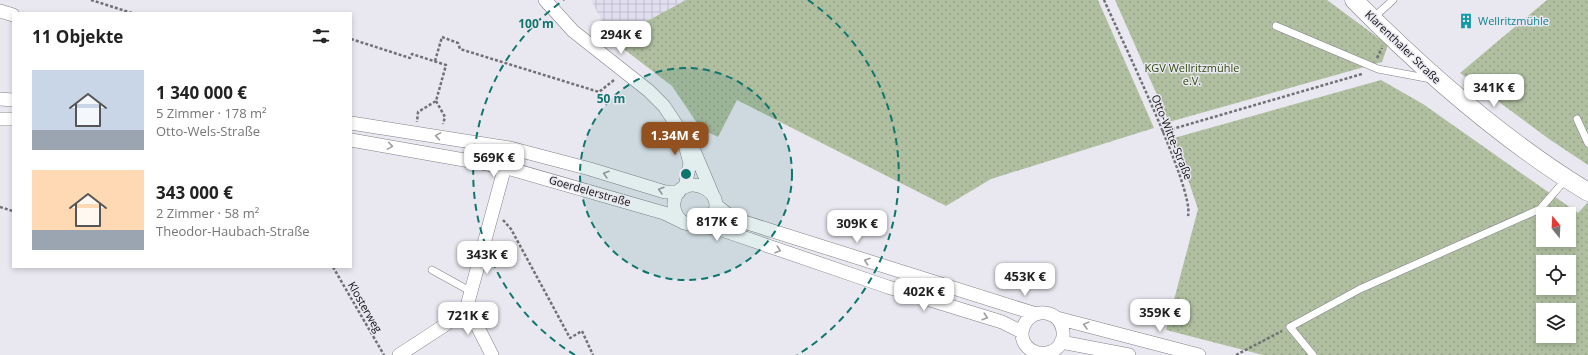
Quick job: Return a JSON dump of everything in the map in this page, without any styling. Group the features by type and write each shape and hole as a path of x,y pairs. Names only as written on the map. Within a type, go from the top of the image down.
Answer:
{"main road":[{"name":"Klarenthaler Straße","path":"1354,0 1437,80 1502,133 1566,179 1586,188"}],"street":[{"path":"546,0 572,31 649,91 664,106 677,125 695,153 714,199 710,219 698,226"},
{"path":"0,11 12,15"},
{"path":"0,99 12,100"},
{"path":"0,119 12,119"},
{"name":"Goerdelerstraße","path":"352,122 510,148 590,169 665,192 682,190 696,184 708,188 714,199 726,213 738,220 1036,314 1047,313 1057,318 1198,355"},
{"path":"677,125 684,141 690,163 682,190 674,206 677,216 684,223"},
{"name":"Goerdelerstraße","path":"352,140 504,167 664,213 684,223 716,228 888,287 1002,322 1022,332"},
{"path":"399,355 445,325 467,306 510,148"},
{"path":"467,306 492,355"},
{"path":"1036,314 1026,321 1022,332 1026,344 1036,354 1053,351 1061,342 1063,330 1057,318"},
{"path":"1061,342 1129,355"}],"lane":[{"path":"1372,19 1393,0"},
{"path":"1276,26 1375,68 1437,80"},
{"path":"1577,119 1588,143"},
{"path":"1313,355 1290,327 1360,289 1540,209 1566,179"},
{"path":"432,270 470,291"}],"path":[{"path":"91,0 129,12"},
{"name":"Otto-Witte-Straße","path":"1104,0 1162,132 1184,188 1189,210 1188,216"},
{"path":"435,61 442,37 458,43 460,49 599,92 609,85 622,71"},
{"path":"352,39 410,58 412,54 446,65 436,101 418,112 415,132"},
{"path":"1162,132 1375,68 1384,44"},
{"path":"436,101 445,116 441,136"},
{"path":"0,207 12,211"},
{"path":"493,210 511,229 570,338 582,331 593,355"},
{"name":"Klosterweg","path":"334,268 384,355"},
{"path":"1236,355 1290,327"}],"shaded area":[{"path":"591,0 686,0 612,40"}],"green space":[{"path":"686,0 1098,0 1154,128 991,179 946,206 737,100 718,137 701,129 672,86 612,40"},
{"name":"KGV Wellritzmühle e.V.","path":"1115,0 1327,0 1388,45 1382,62 1169,122"},
{"path":"1547,0 1588,0 1588,165 1549,139 1460,73"},
{"path":"1381,80 1423,104 1569,207 1536,207 1536,247 1576,247 1576,212 1578,213 1588,202 1588,355 1263,355 1166,330 1198,209 1174,138"}],"place":[{"name":"Wellritzmühle","path":"1466,21"}]}
